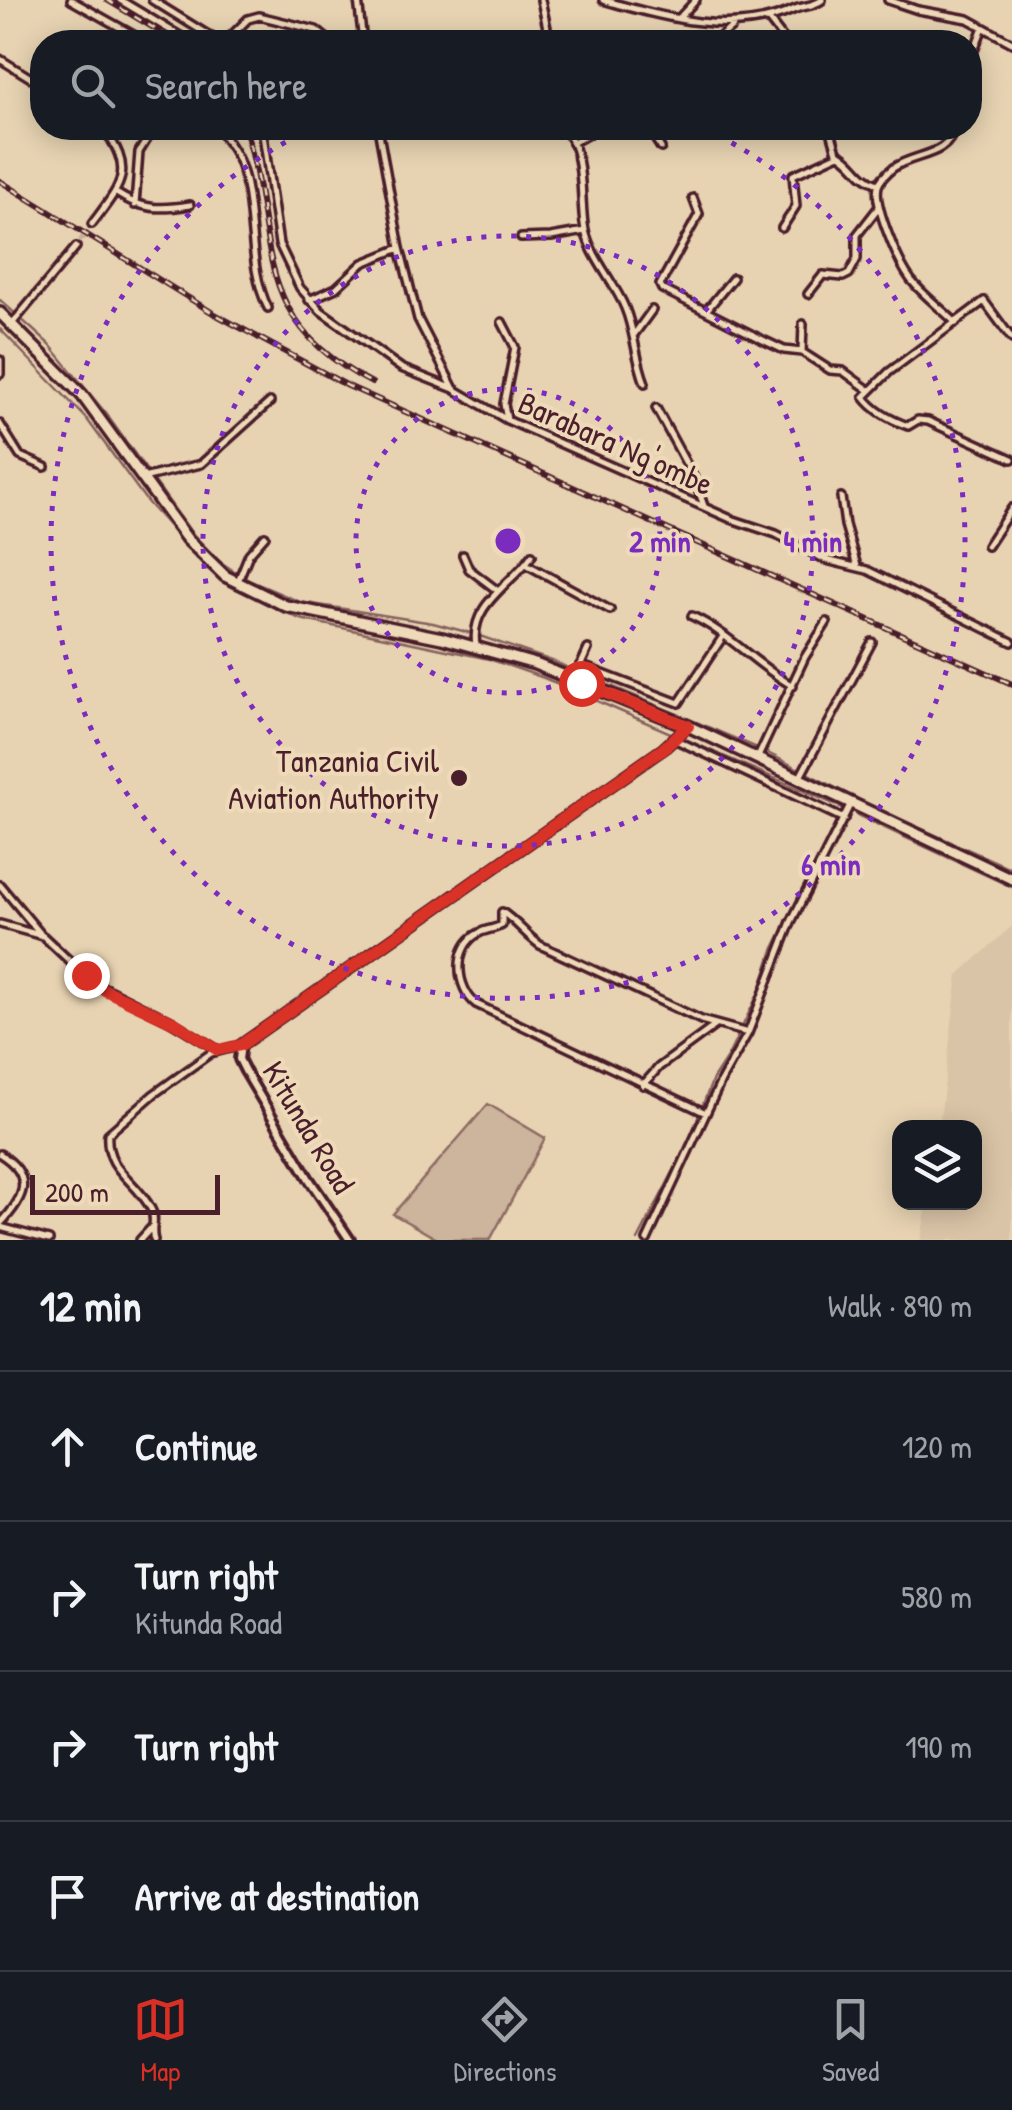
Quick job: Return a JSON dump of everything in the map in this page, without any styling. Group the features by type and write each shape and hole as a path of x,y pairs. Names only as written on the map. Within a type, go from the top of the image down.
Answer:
{"main road":[{"path":"0,313 82,395 187,539 237,584 313,614 476,646 535,664 688,726 1012,879"}],"street":[{"path":"71,0 125,30"},
{"path":"120,0 170,30"},
{"path":"152,0 199,30"},
{"path":"358,0 362,30"},
{"path":"540,0 547,30"},
{"path":"604,0 733,26 769,20 822,0"},
{"path":"680,17 696,0"},
{"path":"792,0 797,8"},
{"path":"888,0 918,10 955,14 1012,43"},
{"path":"236,30 248,19 259,16 316,30"},
{"path":"769,20 777,30"},
{"path":"728,30 733,26"},
{"path":"982,32 984,27"},
{"path":"0,59 30,78"},
{"path":"92,224 116,193 124,161 111,140"},
{"path":"135,205 139,152 146,140"},
{"path":"226,140 244,178 259,283 268,308"},
{"path":"264,140 279,244 292,276 309,300 336,288 363,264 400,248"},
{"path":"380,140 400,248 422,328 454,389"},
{"path":"571,140 583,184 584,231 624,304 644,383"},
{"path":"572,143 577,140"},
{"path":"656,140 661,148"},
{"path":"834,140 839,154 852,160 866,180 878,184"},
{"path":"951,140 946,146 901,164 878,184 878,208 908,276 956,323"},
{"path":"782,228 796,206 794,174 839,154"},
{"path":"116,193 135,205 151,209 190,204"},
{"path":"693,198 699,214 660,285 662,289 784,350 802,352 830,370 843,372 868,390"},
{"path":"808,294 823,274 849,274 857,259 857,235 878,208"},
{"path":"521,238 552,238 584,231"},
{"path":"12,324 76,247"},
{"path":"706,311 733,278"},
{"name":"Barabara Ng'ombe","path":"309,300 401,368 454,389 507,420 776,534 826,560 857,566 1012,642"},
{"path":"1012,339 984,301 864,396 894,421 908,426 918,420 928,421 1012,460"},
{"path":"633,336 652,310"},
{"path":"502,322 515,347 504,404 507,420"},
{"path":"802,352 803,324"},
{"path":"0,360 0,374"},
{"path":"143,478 202,464 270,402"},
{"path":"656,408 694,478 704,506"},
{"path":"0,424 20,456 45,467"},
{"path":"841,497 844,525 857,566"},
{"path":"987,546 1012,508"},
{"path":"237,584 249,554 265,536"},
{"path":"463,555 469,569 498,592"},
{"path":"476,646 474,634 480,613 532,555"},
{"path":"526,564 610,610"},
{"path":"692,616 709,622 754,661 793,686"},
{"path":"757,759 827,622"},
{"path":"580,665 679,703 724,635"},
{"path":"798,780 872,642"},
{"path":"574,680 588,649"},
{"name":"Kitunda Road","path":"350,1240 245,1071 239,1059 241,1045 688,726"},
{"path":"674,739 844,819"},
{"path":"647,1240 748,1034 791,922 850,804"},
{"path":"0,885 43,936 91,980 218,1050"},
{"path":"706,1113 467,997 460,962 472,938 502,925 502,912 540,945 716,1025 748,1034"},
{"path":"0,924 43,936"},
{"path":"643,1085 666,1062 716,1025"},
{"path":"154,1240 152,1209 116,1168 108,1134 154,1094 218,1050 241,1045"},
{"path":"0,1154 18,1169 23,1186 16,1207 0,1225 49,1240"},
{"path":"140,1240 151,1228"}],"shaded area":[{"path":"1012,926 1012,1240 921,1240 926,1210 982,1210 982,1120 940,1120 958,975"},
{"path":"488,1104 545,1138 490,1240 439,1240 393,1214"}],"waterway":[{"path":"0,300 50,345 104,411 191,532 219,561 246,579 300,602 433,623 552,661 762,750 879,810 1012,869"},
{"path":"0,329 86,418 148,503 205,567 235,588 300,619 489,659 544,678 843,808 773,950 760,990 713,1079 687,1145 638,1240"},
{"path":"857,815 1012,887"}],"tunnel":[{"path":"76,247 92,224"}],"railway":[{"path":"107,0 157,30"},
{"path":"248,140 274,272 286,303 304,331 332,358 372,383"},
{"path":"0,181 213,313 348,386 1012,684"}],"place":[{"name":"Tanzania Civil Aviation Authority","path":"459,778"}],"route":[{"path":"86,975 105,990 175,1023 218,1050 241,1045 663,749 688,726 581,683"}]}
